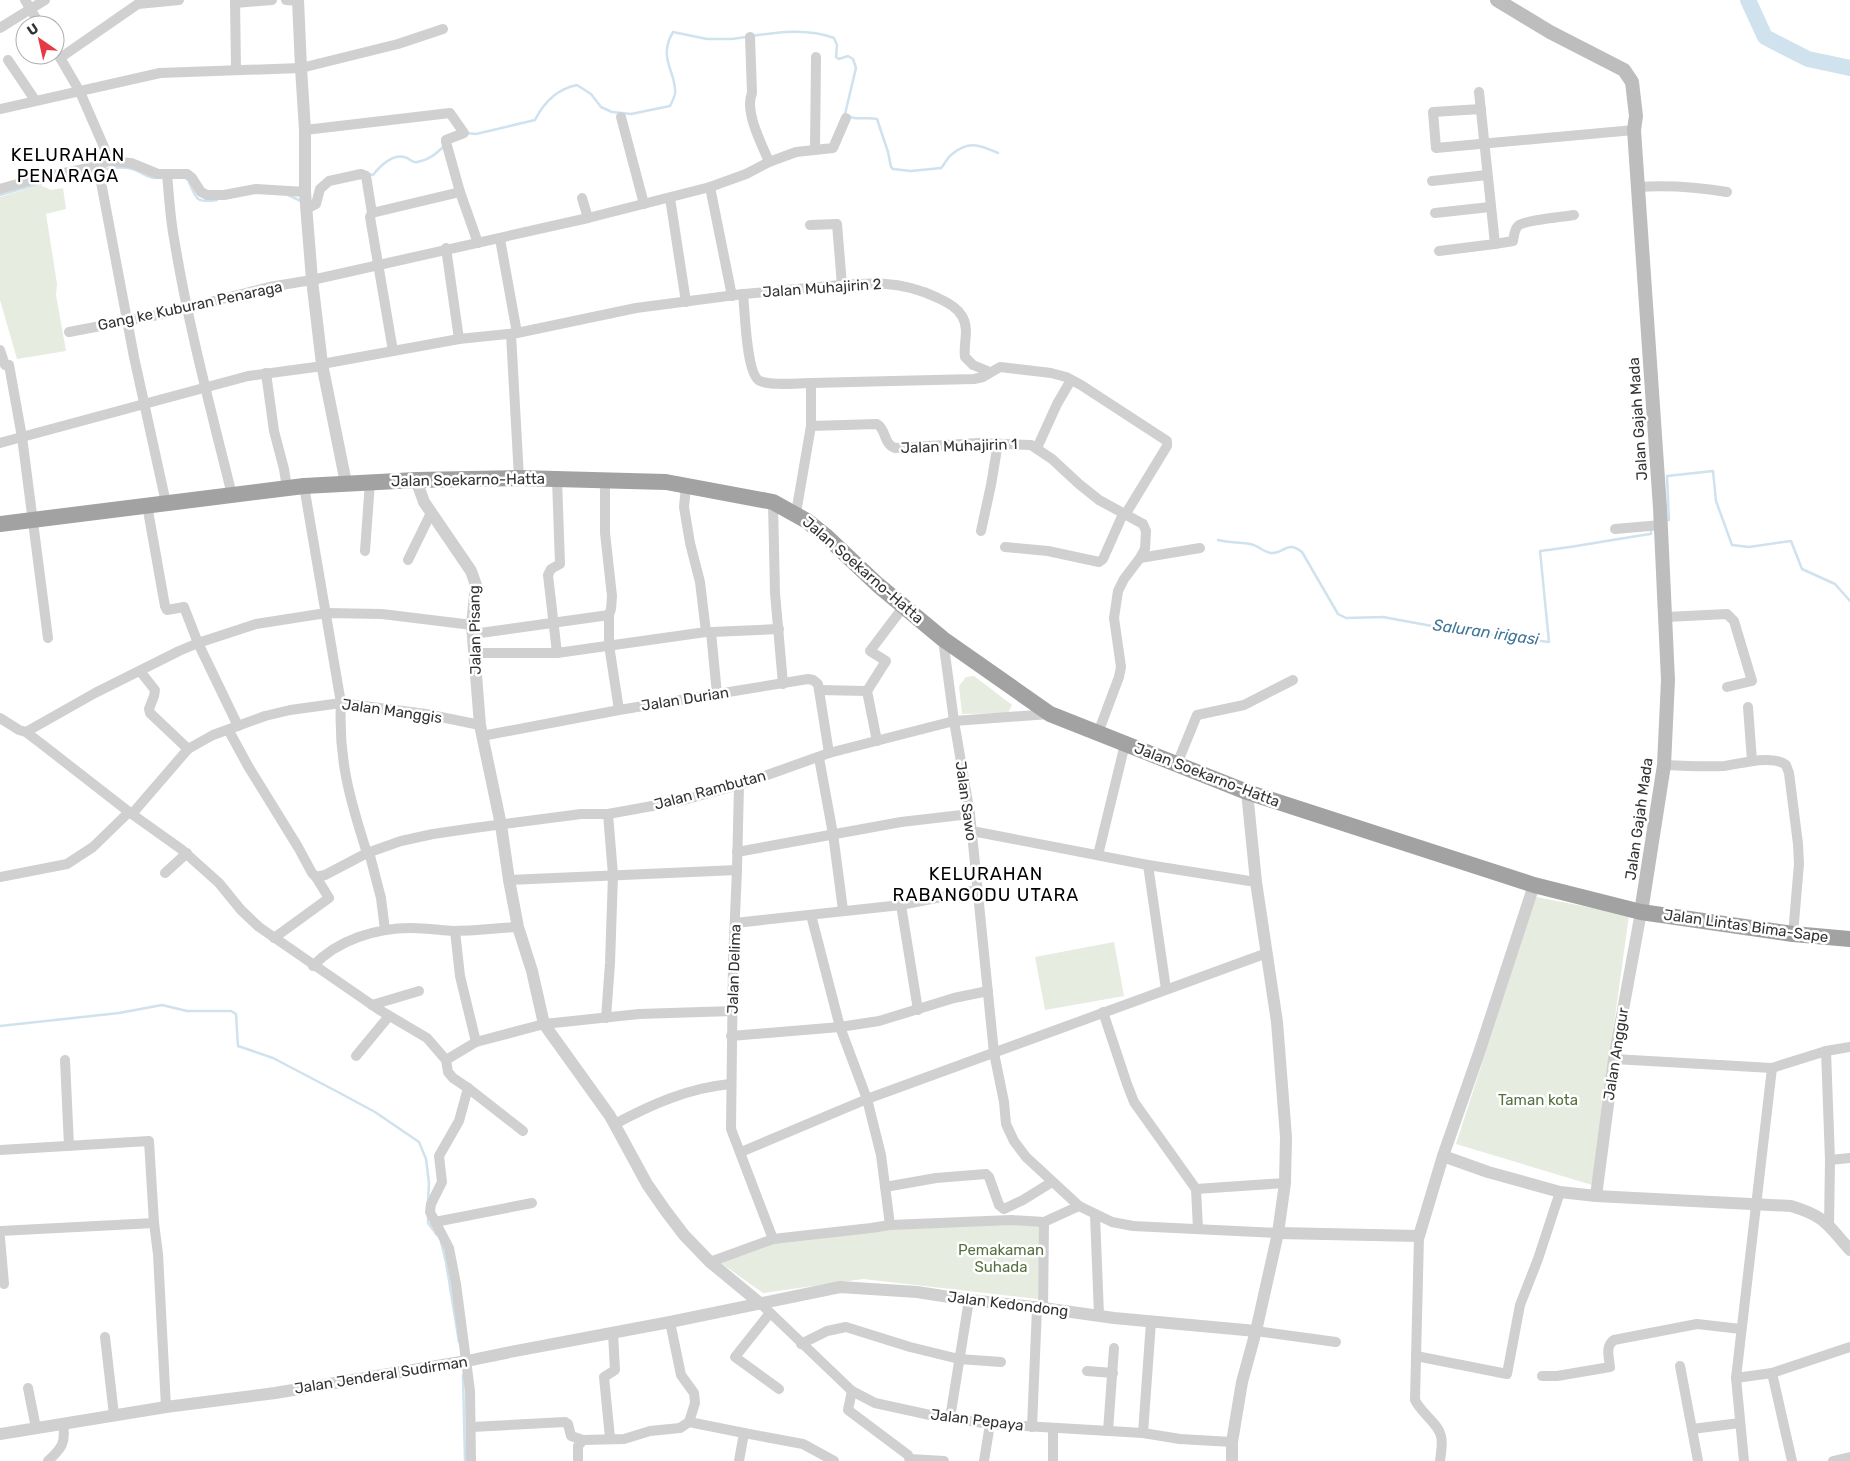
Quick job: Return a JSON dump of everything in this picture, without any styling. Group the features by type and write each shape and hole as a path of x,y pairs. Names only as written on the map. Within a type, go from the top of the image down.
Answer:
{"highway":[{"name":"Jalan Soekarno-Hatta","path":"0,524 304,486 416,480 519,478 666,482 773,502 796,513 827,537 849,559 943,639 1050,714 1247,792 1534,885 1642,912"},
{"name":"Jalan Lintas Bima-Sape","path":"1642,912 1793,934 1850,939"}],"main road":[{"name":"Jalan Gajah Mada","path":"1497,0 1550,32 1624,70 1632,82 1636,116 1634,130 1661,524 1668,680 1664,766 1642,912"}],"street":[{"path":"24,0 33,15"},
{"path":"0,28 45,0"},
{"path":"65,50 138,4 179,0"},
{"path":"236,69 240,1 272,0"},
{"path":"294,0 305,130 305,201 312,280 322,365 346,483"},
{"path":"0,109 160,73 300,68 398,44 443,29"},
{"path":"750,37 752,93 750,112 769,162"},
{"path":"815,150 816,57"},
{"path":"8,60 35,100"},
{"path":"64,65 80,92 106,150 108,161"},
{"path":"1479,92 1495,244"},
{"path":"1481,109 1433,112 1436,148 1634,130"},
{"path":"305,130 450,113 464,133 446,140 460,192 478,243"},
{"path":"621,118 644,204"},
{"name":"Gang ke Kuburan Penaraga","path":"69,332 188,308 446,248 500,239 710,187 746,174 769,162 796,152 834,148 846,118"},
{"path":"0,189 35,179 99,170 108,161 132,163 154,173 190,175 200,192 207,196 256,189 316,204 320,189 329,181 361,174 366,176 372,213 370,217 393,351"},
{"path":"99,170 134,357 166,503"},
{"path":"167,174 174,240 204,386 232,495"},
{"path":"1432,181 1487,175"},
{"path":"1638,186 1672,185 1727,192"},
{"path":"710,187 732,296"},
{"path":"372,213 460,192"},
{"path":"582,198 588,218"},
{"path":"670,198 686,302"},
{"path":"1435,213 1490,207"},
{"path":"1439,251 1513,241 1514,232 1518,226 1525,222 1574,215"},
{"path":"810,225 837,224 842,284"},
{"path":"500,239 514,333 519,478"},
{"path":"446,248 459,339"},
{"name":"Jalan Muhajirin 2","path":"990,372 973,364 964,354 967,336 962,314 945,301 926,292 899,284 864,282 743,294 750,365 753,374 761,381 811,383 974,379 983,377 998,367 1050,373 1071,380 1166,440 1167,444 1124,514"},
{"path":"0,443 204,386 248,376 322,365 459,339 514,333 636,308 743,294"},
{"path":"0,350 5,364 9,364 22,437 48,638"},
{"path":"266,373 274,431 284,468 287,488"},
{"path":"1037,448 1057,404 1071,380"},
{"path":"796,513 811,426 811,383"},
{"name":"Jalan Muhajirin 1","path":"811,426 877,424 882,428 887,443 895,448 978,443 1021,444 1037,448 1099,500 1141,522 1144,526 1145,549 1118,591 1114,618 1121,667 1119,677 1098,733"},
{"path":"981,531 998,443"},
{"path":"557,479 557,535 560,564 551,569 548,575 557,654"},
{"name":"Jalan Pisang","path":"416,480 424,502 471,571 475,581 472,630 481,730 501,825 518,927 532,971 544,1024"},
{"path":"604,480 605,533 612,596 612,609 609,615 609,645 619,710"},
{"path":"365,551 370,482"},
{"path":"304,486 341,703 340,731 346,781 381,898 385,930"},
{"path":"686,486 684,507 690,543 700,582 718,694"},
{"path":"773,502 775,593 783,684"},
{"path":"147,505 165,606 170,611 184,607 248,766 298,846 312,874 316,877 329,898 274,938"},
{"path":"408,560 431,513"},
{"path":"1005,547 1048,551 1099,562 1103,559 1124,514"},
{"path":"1615,529 1661,524"},
{"path":"1140,558 1200,548"},
{"path":"877,741 867,692 886,661 870,651 904,606"},
{"path":"26,732 96,693 198,643 256,624 326,613 382,614 472,630 609,615"},
{"path":"1666,617 1728,614 1734,621 1752,680 1727,687"},
{"path":"474,653 557,654 708,632 779,629"},
{"name":"Jalan Sawo","path":"943,639 954,721 970,814 994,1053 1004,1102 1006,1124 1014,1141 1026,1157 1079,1206 1112,1222 1133,1226 1278,1233"},
{"path":"140,671 155,690 149,708 150,713 188,749"},
{"name":"Jalan Durian","path":"481,730 811,679 816,682 819,690"},
{"path":"1177,764 1197,715 1244,705 1293,680"},
{"path":"829,753 819,690 867,692"},
{"name":"Jalan Manggis","path":"0,877 67,864 93,847 130,813 188,749 213,735 234,729 265,716 290,710 341,703 426,714 481,730"},
{"path":"1748,707 1752,761"},
{"name":"Jalan Rambutan","path":"316,877 325,875 368,853 401,841 433,834 581,814 608,814 680,801 738,785 829,753 954,721 1050,714"},
{"path":"0,718 19,730 26,732 61,757 130,813 187,853 219,883 241,910 274,938 372,1005 428,1038 446,1060 448,1072 454,1078 523,1131"},
{"path":"1098,855 1125,744"},
{"path":"819,758 833,834 843,910"},
{"path":"1664,766 1723,766 1752,761 1779,761 1788,768 1798,850 1793,934"},
{"name":"Jalan Delima","path":"738,785 736,923 733,961 730,1084 731,1129 773,1239"},
{"path":"1232,1461 1232,1442 1242,1382 1256,1332 1278,1233 1285,1183 1286,1137 1277,1022 1256,882 1247,792"},
{"path":"606,1018 613,875 608,814"},
{"path":"737,852 901,822 970,814"},
{"path":"972,832 1148,865 1256,882"},
{"path":"164,873 187,853"},
{"path":"1148,865 1166,990"},
{"path":"509,880 737,870"},
{"path":"1440,1461 1442,1438 1440,1433 1436,1425 1422,1413 1415,1400 1419,1236 1443,1156 1478,1058 1534,885"},
{"path":"736,923 901,905 977,890"},
{"path":"901,905 918,1010"},
{"name":"Jalan Anggur","path":"1596,1196 1614,1059 1642,912"},
{"path":"811,915 840,1027 867,1100 881,1156 890,1224"},
{"path":"314,966 322,957 336,947 359,937 385,930 410,928 454,931 518,927"},
{"path":"454,931 460,976 476,1042"},
{"path":"741,1152 867,1100 1103,1012 1267,954"},
{"path":"372,1005 419,991"},
{"path":"731,1036 840,1027 879,1020 954,998 988,991"},
{"path":"446,1060 476,1042 544,1024 648,1014 733,1011"},
{"path":"1103,1012 1134,1102 1196,1189 1198,1229"},
{"path":"356,1056 389,1016"},
{"path":"544,1024 615,1124 647,1184 684,1235 710,1262 761,1304"},
{"path":"1614,1059 1772,1068 1826,1051 1850,1047"},
{"path":"1826,1051 1830,1160 1829,1226"},
{"path":"65,1060 69,1146"},
{"path":"1744,1461 1736,1378 1772,1068"},
{"path":"615,1124 636,1112 677,1096 713,1086 730,1084"},
{"path":"468,1088 459,1121 439,1156 442,1182 431,1204 430,1212 449,1248 467,1361 472,1428 472,1461"},
{"path":"0,1150 149,1141 154,1223 158,1254 166,1407"},
{"path":"1443,1156 1560,1192 1596,1196 1791,1206 1812,1212 1821,1218 1850,1250"},
{"path":"1830,1160 1850,1158"},
{"path":"885,1187 936,1178 986,1174 989,1177 998,1205 1004,1209 1052,1182"},
{"path":"1196,1189 1285,1183"},
{"path":"1416,1356 1507,1374 1520,1305 1538,1259 1560,1192"},
{"path":"434,1222 532,1203"},
{"path":"710,1262 773,1239 871,1228 890,1224 1011,1220 1044,1222 1079,1206"},
{"path":"1095,1215 1099,1315"},
{"path":"1032,1427 1044,1222"},
{"path":"0,1231 154,1223"},
{"path":"1278,1233 1419,1236"},
{"path":"0,1238 4,1284"},
{"name":"Jalan Kedondong","path":"761,1304 824,1290 852,1287 917,1292 1151,1322 1256,1332"},
{"path":"950,1418 969,1300"},
{"name":"Jalan Jenderal Sudirman","path":"0,1434 166,1407 275,1393 467,1361 761,1304"},
{"name":"Jalan Pepaya","path":"761,1304 852,1391 875,1403 990,1424 1143,1433 1180,1439 1232,1442"},
{"path":"770,1313 735,1357 779,1389"},
{"path":"472,1428 565,1422 568,1424 571,1436 583,1440 624,1439 650,1431 680,1428 689,1422 694,1403 694,1393 681,1375 670,1322"},
{"path":"1143,1433 1151,1322"},
{"path":"1542,1376 1557,1376 1610,1367 1608,1348 1614,1340 1697,1324 1741,1329"},
{"path":"801,1344 827,1331 846,1328 910,1348 959,1359 1001,1362"},
{"path":"1256,1332 1336,1342"},
{"path":"610,1438 604,1378 615,1370 613,1333"},
{"path":"105,1337 114,1415"},
{"path":"1736,1378 1772,1373 1850,1347"},
{"path":"1108,1431 1114,1348"},
{"path":"1680,1366 1698,1461"},
{"path":"1086,1371 1113,1373"},
{"path":"1772,1373 1792,1461"},
{"path":"28,1388 36,1428"},
{"path":"852,1391 848,1410 910,1460 944,1461"},
{"path":"689,1422 803,1444 834,1461"},
{"path":"1692,1429 1740,1423"},
{"path":"48,1461 63,1445 65,1436 63,1424"},
{"path":"984,1461 990,1424"},
{"path":"1053,1428 1053,1461"},
{"path":"739,1461 744,1433"},
{"path":"578,1461 578,1446 583,1440"},
{"path":"1833,1461 1850,1457"}],"green space":[{"path":"40,185 51,190 63,188 66,209 46,214 57,284 56,295 66,351 17,359 0,300 0,197"},
{"path":"974,676 1012,705 1008,713 962,714 959,686 966,677"},
{"name":"Taman kota","path":"1536,897 1629,915 1592,1185 1456,1144"},
{"path":"1114,942 1124,996 1045,1010 1035,957"},
{"name":"Pemakaman Suhada","path":"985,1223 1040,1225 1038,1299 863,1279 763,1293 721,1263 780,1240 872,1230"}],"waterway":[{"path":"1748,0 1765,37 1808,59 1850,68"},
{"path":"466,133 476,134 535,120 552,97 563,90 577,85 591,94 601,107 612,112 631,114 670,106 675,94 675,86 667,58 667,50 673,32 707,39 746,37"},
{"path":"752,36 783,32 803,32 834,38 837,45 836,57 839,59 848,56 853,59 856,68 845,114 852,118 877,119 893,169 911,171 941,168 957,150 974,145 998,153"},
{"path":"368,174 373,175 383,164 392,158 402,157 417,162 425,160 444,146"},
{"path":"101,170 129,168 155,178"},
{"path":"189,182 198,199 205,201 217,200"},
{"path":"0,195 42,183"},
{"path":"288,195 301,201"},
{"name":"Saluran irigasi","path":"1665,520 1669,520 1667,476 1713,471 1716,501 1732,545 1749,547 1791,541 1802,569 1835,584 1850,601"},
{"name":"Saluran irigasi","path":"1218,540 1246,543 1272,553 1289,547 1302,552 1338,614 1346,618 1383,617 1432,626 1455,627 1478,633 1549,642 1540,551 1651,534 1651,529"},
{"path":"0,1026 119,1013 162,1005 187,1011 231,1011 236,1014 238,1046 273,1058 336,1091 375,1112 419,1142 426,1159 429,1183 428,1201"},
{"path":"428,1216 428,1223 437,1235"},
{"path":"441,1242 459,1342"},
{"path":"463,1375 465,1461"}],"district":[{"name":"KELURAHAN PENARAGA","path":"68,165"},
{"name":"KELURAHAN RABANGODU UTARA","path":"986,884"}]}
